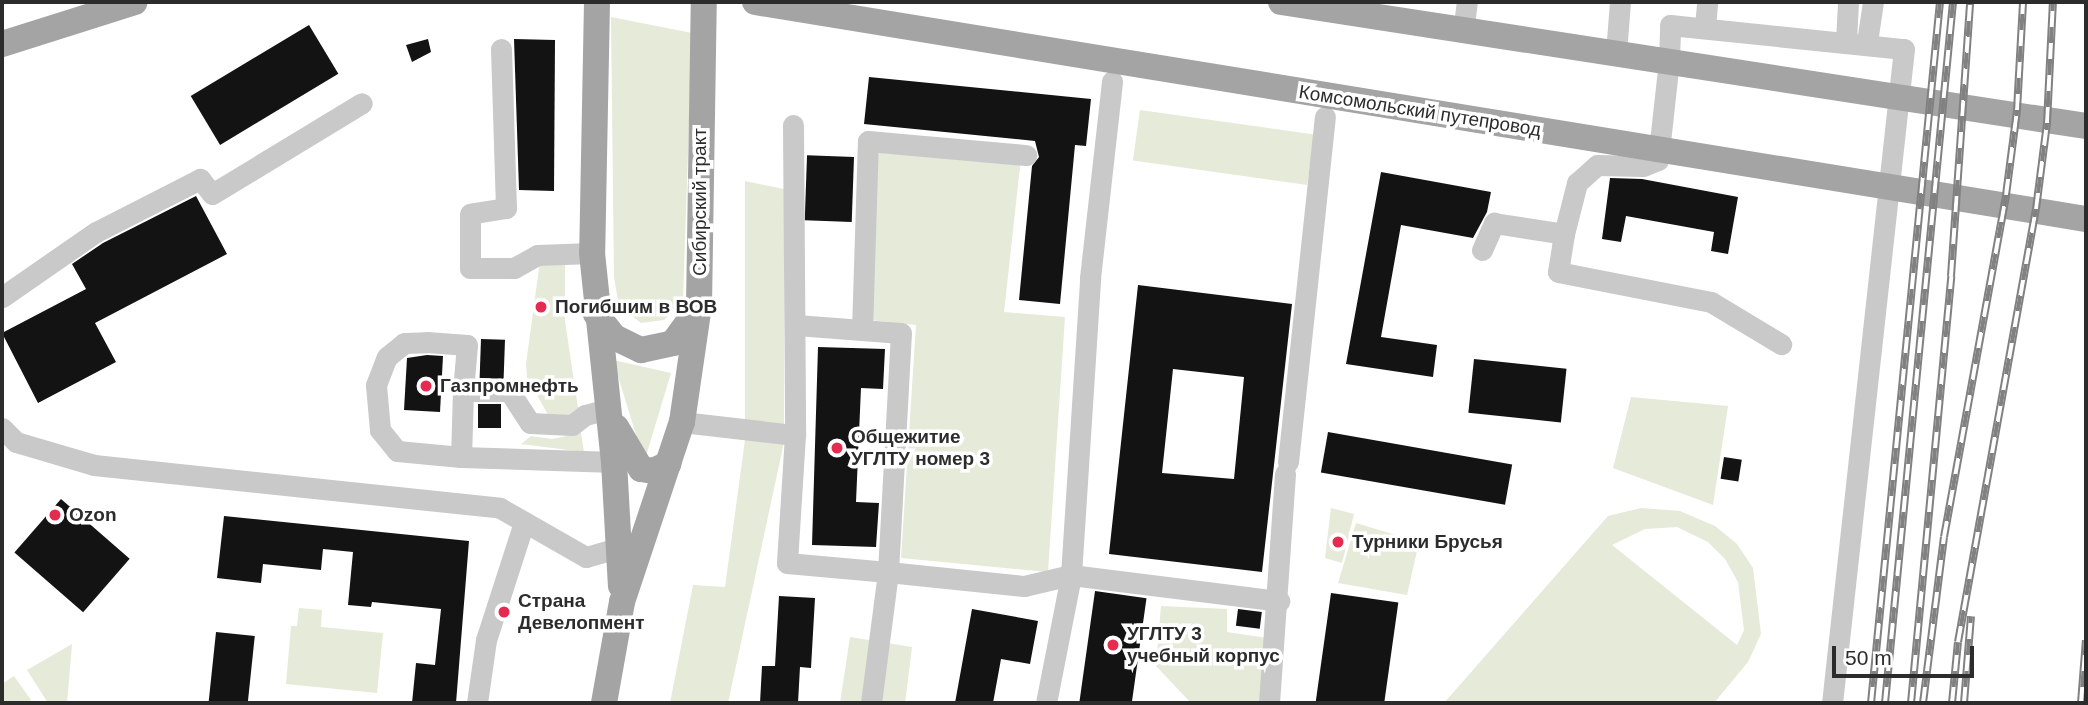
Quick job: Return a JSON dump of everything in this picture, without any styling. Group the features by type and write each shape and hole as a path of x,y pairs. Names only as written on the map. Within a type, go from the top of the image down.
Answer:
{"main road":[{"path":"2,44 135,2"},
{"name":"Сибирский тракт","path":"597,2 592,253 596,314 614,462 622,602"},
{"name":"Сибирский тракт","path":"604,703 622,602 682,422 699,306 704,2"},
{"name":"Комсомольский путепровод","path":"755,2 2086,219"},
{"path":"1282,2 2086,126"},
{"path":"596,314 614,337 641,350 673,343 686,330 699,306"},
{"path":"608,409 640,469 653,471 668,464"}],"street":[{"path":"1464,25 1466,2"},
{"path":"1620,2 1616,53 1669,60"},
{"path":"1705,27 1707,2"},
{"path":"1848,2 1857,42"},
{"path":"1857,42 1873,2"},
{"path":"1781,344 1711,302 1558,272 1577,183 1597,165 1643,166 1658,160 1669,60 1670,24 1904,49 1832,703"},
{"path":"501,49 506,208 470,214 470,268 514,268 537,255 592,253"},
{"path":"1046,703 1071,575 1090,278 1112,81"},
{"path":"2,297 96,232 200,179 212,194 362,103"},
{"path":"1269,703 1279,601 1277,555 1325,117"},
{"path":"793,125 795,435 787,563 1024,586 1071,575 1279,601"},
{"path":"862,330 868,141 1026,155"},
{"path":"1482,250 1494,223 1564,234"},
{"path":"796,325 901,333 888,572 871,703"},
{"path":"461,457 467,345 404,343 387,357 376,385 380,430 397,452 461,457 614,462"},
{"path":"463,391 509,391 530,423 572,425 585,415 608,409"},
{"path":"682,422 795,435"},
{"path":"6,437 94,465 500,508 586,557 620,547"},
{"path":"477,703 486,640 524,522"}],"green space":[{"path":"611,17 692,33 683,301 664,320 641,323 619,306 614,277"},
{"path":"1140,110 1314,134 1307,185 1133,161"},
{"path":"879,137 1022,149 1004,312 1065,317 1048,572 901,558 916,325 871,320"},
{"path":"745,181 784,189 784,442 728,703 670,703 693,585 725,587 745,440"},
{"path":"565,260 565,321 578,408 570,415 548,415 527,377 526,364 540,261"},
{"path":"613,360 671,373 646,456 642,454"},
{"path":"1631,397 1728,406 1713,505 1613,468"},
{"path":"581,433 584,452 521,444 531,436 552,439"},
{"name":"Турники Брусья","path":"1331,508 1354,514 1342,563 1325,558"},
{"path":"1641,508 1680,511 1715,526 1737,544 1753,568 1761,634 1748,662 1714,703 1444,703 1608,516","holes":["1677,527 1708,542 1725,559 1738,582 1744,630 1737,645 1612,545 1645,529"]},
{"path":"1356,523 1419,542 1407,595 1338,583"},
{"path":"1161,606 1227,609 1227,632 1267,638 1261,703 1191,703 1156,666"},
{"path":"299,608 322,610 321,627 383,633 377,693 286,684 291,626 297,626"},
{"path":"850,637 912,647 905,703 840,703"},
{"path":"72,644 67,703 48,703 27,670"},
{"path":"14,676 31,700 27,703 2,703 2,684"}],"building":[{"path":"309,25 338,74 220,145 191,96"},
{"path":"428,39 431,52 412,62 406,45"},
{"path":"514,39 555,40 554,191 519,190"},
{"path":"869,77 1091,99 1086,146 1075,145 1060,304 1019,300 1032,166 1039,157 1035,141 864,124"},
{"path":"807,155 854,157 852,222 805,220"},
{"path":"1381,172 1491,192 1487,212 1473,238 1401,225 1381,337 1437,345 1433,377 1346,364"},
{"path":"1610,178 1642,179 1738,197 1728,254 1711,251 1714,232 1626,216 1621,242 1602,239"},
{"path":"196,196 227,254 95,323 116,362 38,403 2,333 86,289 72,264 103,243"},
{"path":"1138,285 1292,304 1262,572 1109,554","holes":["1173,369 1244,377 1234,479 1162,473"]},
{"path":"481,339 505,340 504,379 480,378"},
{"name":"Общежитие УГЛТУ номер 3","path":"818,347 885,349 883,389 861,388 856,502 879,503 876,547 812,545"},
{"path":"443,356 440,412 404,410 407,358"},
{"path":"1474,359 1566,369 1561,422 1468,413"},
{"path":"478,404 501,404 501,428 478,428"},
{"path":"1328,432 1512,464 1505,505 1321,472"},
{"path":"1724,457 1742,460 1738,482 1721,479"},
{"path":"61,499 130,559 83,612 14,553"},
{"path":"224,516 469,541 456,703 412,703 416,663 435,665 441,609 372,602 371,607 348,605 353,552 323,549 321,570 263,564 261,583 217,578"},
{"name":"УГЛТУ 3 учебный корпус","path":"1095,591 1146,598 1132,703 1079,703"},
{"path":"1331,593 1398,602 1384,703 1316,703"},
{"path":"779,596 815,598 811,668 800,667 798,703 760,703 762,666 775,666"},
{"path":"972,609 1038,621 1030,664 1001,659 993,703 955,703"},
{"path":"1238,609 1262,612 1260,629 1236,626"},
{"path":"216,632 255,636 248,703 209,703"}],"railway":[{"path":"1871,703 1940,2"},
{"path":"1885,703 1953,2"},
{"path":"1911,703 1951,276 1970,2"},
{"path":"1923,703 1944,537 2006,195 2017,110 2023,2"},
{"path":"1952,703 1958,642 2036,209 2047,123 2053,2"},
{"path":"1964,703 1971,616"},
{"path":"2081,703 2086,640"}],"place":[{"name":"Погибшим в ВОВ","path":"541,307"},
{"name":"Газпромнефть","path":"426,386"},
{"name":"Общежитие УГЛТУ номер 3","path":"837,448"},
{"name":"Ozon","path":"55,515"},
{"name":"Турники Брусья","path":"1338,542"},
{"name":"Страна Девелопмент","path":"504,612"},
{"name":"УГЛТУ 3 учебный корпус","path":"1113,645"}]}
